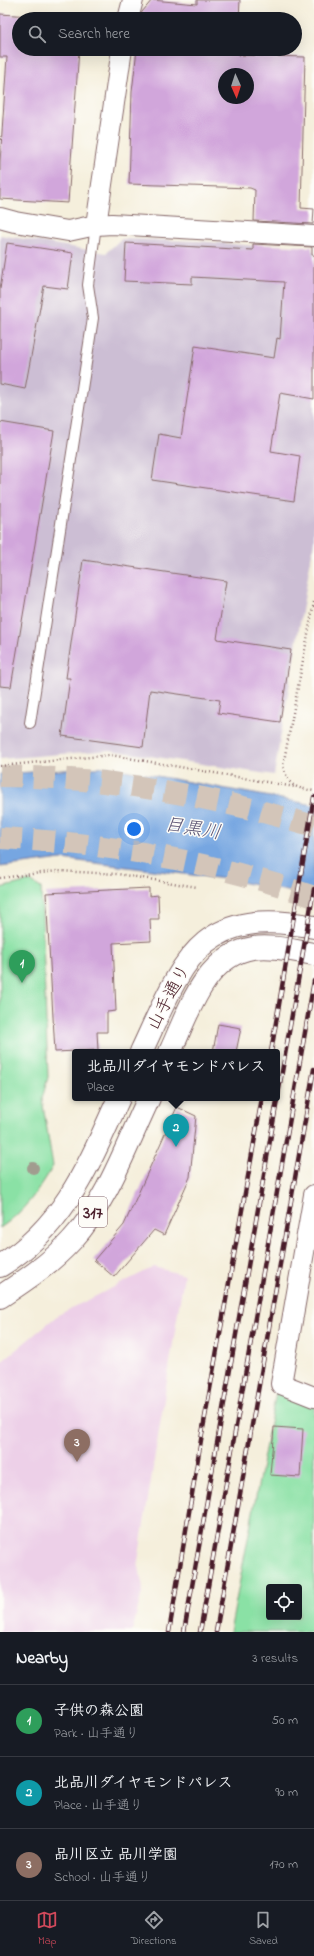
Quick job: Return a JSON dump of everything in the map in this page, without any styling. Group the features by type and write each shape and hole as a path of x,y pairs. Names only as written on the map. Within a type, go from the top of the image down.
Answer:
{"main road":[{"name":"山手通り","path":"142,1049 180,971 191,955 206,941 223,930 246,923 272,922 314,927"},
{"name":"山手通り","path":"171,1049 203,985 211,972 222,961 252,948 270,947 314,954"},
{"name":"317","path":"0,1266 11,1260 52,1221 70,1198 84,1174 118,1101"},
{"name":"317","path":"0,1297 25,1281 50,1261 72,1240 92,1214 107,1187 148,1101"}],"street":[{"path":"130,12 133,0"},
{"path":"96,225 121,56"},
{"path":"0,218 68,231 96,225 112,224 314,236"},
{"path":"314,1195 281,1384 314,1397"}],"lane":[{"path":"30,723 93,318 88,285 96,225"}],"path":[{"path":"295,787 287,780 283,766 314,602"},
{"path":"0,766 111,755 314,791"},
{"path":"0,878 57,871 118,874 197,887"}],"shaded area":[{"path":"0,235 106,253 121,239 197,241 314,251 314,541 274,775 110,750 0,759"},
{"path":"154,1267 184,1275 138,1561 143,1588 132,1632 0,1632 0,1363 58,1315"}],"green space":[{"path":"30,881 41,888 48,1077 42,1099 53,1166 30,1200 16,1215 0,1228 0,888"},
{"path":"276,1392 314,1406 314,1632 230,1632"}],"water":[{"name":"目黒川","path":"108,767 314,805 314,896 224,879 62,859 0,867 0,774"}],"building":[{"path":"152,0 197,4 197,0 240,0 239,12 142,12"},
{"path":"0,14 12,15 12,56 78,56 68,203 0,199 0,162 7,57 0,57"},
{"path":"136,56 305,57 301,208 314,209 313,224 254,221 255,190 250,188 129,184 132,92"},
{"path":"7,243 73,253 68,289 44,286 25,389 0,384 0,289"},
{"path":"126,243 253,250 253,244 312,247 312,255 314,255 314,399 280,393 271,451 300,456 294,501 152,480 159,434 181,438 195,346 274,358 277,338 280,339 284,282 192,277 192,284 124,281"},
{"path":"0,422 54,431 11,687 0,686"},
{"path":"83,560 226,581 217,639 291,650 280,722 218,713 220,700 150,690 143,747 62,736 70,678 66,678"},
{"path":"149,888 149,896 158,895 159,919 150,919 151,941 113,943 116,1011 107,1012 107,1032 97,1032 98,1049 72,1049 72,1051 55,1052 46,893"},
{"path":"218,1024 241,1028 237,1049 214,1049"},
{"path":"177,1107 196,1116 190,1177 164,1235 154,1230 114,1277 94,1260 124,1225"},
{"path":"274,1427 303,1429 300,1477 270,1475"}],"tunnel":[{"path":"0,776 79,780 151,789 222,802 314,826"},
{"path":"0,838 81,844 159,856 237,873 314,897"}],"railway":[{"path":"272,1049 314,797"},
{"path":"280,1083 314,889"},
{"path":"200,1632 314,981"},
{"path":"216,1632 314,1069"},
{"path":"169,1632 202,1434 261,1101"},
{"path":"184,1632 277,1101"}],"place":[{"name":"子供の森公園","path":"22,983"},
{"name":"北品川ダイヤモンドパレス","path":"176,1147"},
{"name":"品川区立 品川学園","path":"77,1462"}]}
